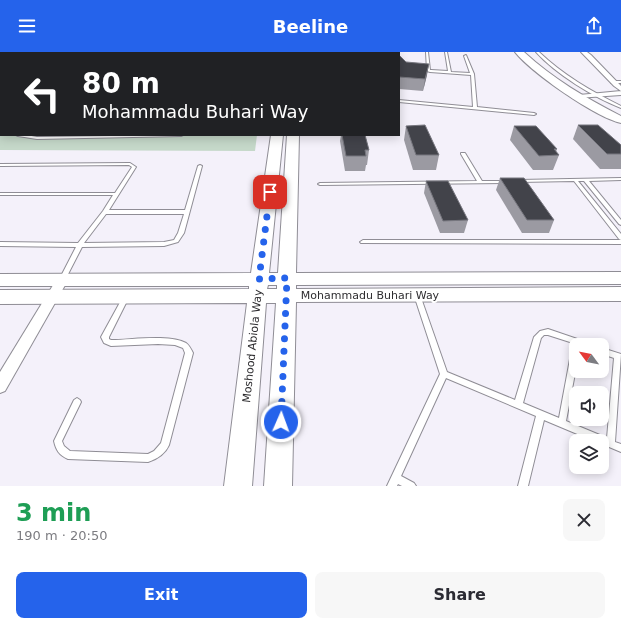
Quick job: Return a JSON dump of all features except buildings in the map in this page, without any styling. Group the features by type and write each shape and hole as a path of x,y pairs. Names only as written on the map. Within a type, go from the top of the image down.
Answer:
{"main road":[{"path":"519,52 541,72 579,97 621,120"},
{"path":"529,52 557,76 621,112"},
{"name":"Moshood Abiola Way","path":"238,486 258,287 277,136"},
{"path":"278,486 293,136"},
{"name":"Mohammadu Buhari Way","path":"0,280 62,280 287,287 621,278"},
{"name":"Mohammadu Buhari Way","path":"0,297 127,296 258,287"},
{"name":"Mohammadu Buhari Way","path":"287,287 418,295 621,294"}],"street":[{"path":"584,52 593,59 612,82 621,89"},
{"path":"579,97 621,93"},
{"path":"0,386 62,280"}],"lane":[{"path":"427,52 428,70 434,72 472,74"},
{"path":"446,52 450,73"},
{"path":"537,52 552,66 594,96 621,107"},
{"path":"464,56 472,74 475,108"},
{"path":"612,82 621,82"},
{"path":"400,101 534,114"},
{"path":"24,136 37,138 133,136"},
{"path":"462,154 480,182"},
{"path":"0,166 130,164 134,167 105,212 80,245 62,280"},
{"path":"0,244 80,245 170,243 180,237 200,166"},
{"path":"320,184 621,179"},
{"path":"575,180 621,238"},
{"path":"586,180 621,222"},
{"path":"0,194 116,194"},
{"path":"105,212 187,212"},
{"path":"363,242 621,242"},
{"path":"411,486 394,482 444,374 418,295"},
{"path":"77,402 58,440 60,448 68,455 148,458 157,454 164,445 189,353 186,346 180,343 111,343 106,341 105,337 127,296"},
{"path":"518,405 538,338 542,333 548,332 569,340"},
{"path":"609,353 620,357 611,444"},
{"path":"444,374 621,448"},
{"path":"562,423 570,378"},
{"path":"523,486 541,414"}],"green space":[{"path":"0,136 257,136 255,151 0,150"}],"route":[{"path":"270,192 259,279 287,278 281,422"}]}
